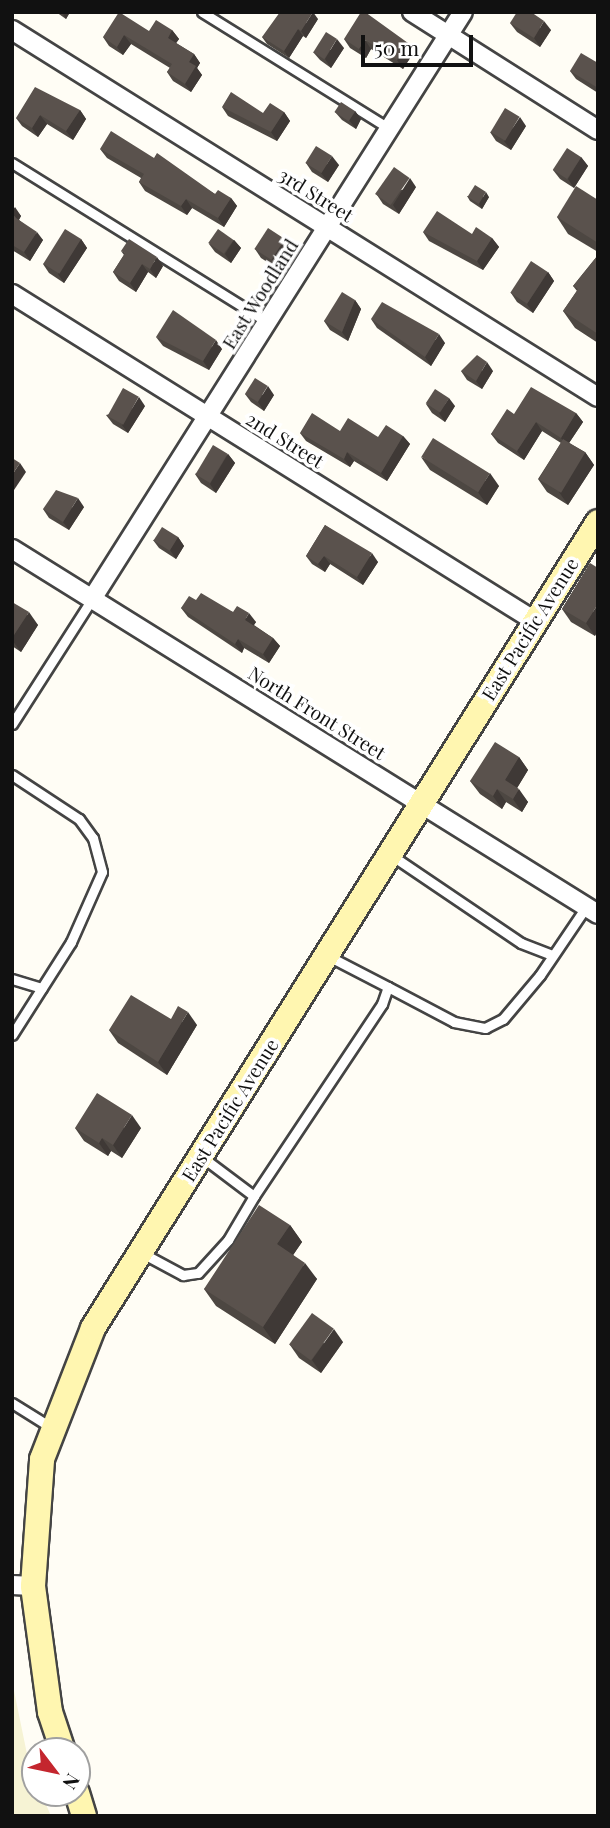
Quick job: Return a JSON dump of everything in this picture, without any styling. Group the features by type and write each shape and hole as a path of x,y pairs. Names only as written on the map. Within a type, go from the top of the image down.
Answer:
{"main road":[{"name":"East Pacific Avenue","path":"58,1737 50,1712 22,1586 42,1459 93,1328 598,522"}],"street":[{"path":"412,12 598,130"},
{"name":"East Woodland","path":"92,599 463,12"},
{"name":"3rd Street","path":"12,30 598,397"},
{"name":"2nd Street","path":"12,294 535,621"},
{"name":"North Front Street","path":"12,549 592,911"}],"lane":[{"path":"202,12 390,129"},
{"path":"12,163 267,322"},
{"path":"12,724 92,599"},
{"path":"12,775 79,819 93,838 102,872 71,942 12,1035"},
{"path":"389,854 521,943 553,955"},
{"path":"326,955 454,1022 485,1028 502,1019 592,911"},
{"path":"12,979 42,988"},
{"path":"141,1253 183,1275 198,1273 228,1240 254,1196 382,1004 388,987"},
{"path":"200,1156 254,1196"},
{"path":"12,1403 53,1428"}],"shaded area":[{"path":"12,1681 24,1737 21,1737 21,1807 47,1807 51,1816 12,1816"}],"building":[{"path":"119,12 149,31 156,20 172,30 168,38 194,54 189,62 196,66 185,84 167,72 172,64 124,35 117,47 103,37"},
{"path":"280,12 313,12 284,51 262,37"},
{"path":"361,12 365,12 408,43 397,60 365,40 359,49 344,39"},
{"path":"517,12 531,12 544,21 534,38 510,23"},
{"path":"326,32 337,39 324,59 313,52"},
{"path":"581,53 598,63 598,88 570,71"},
{"path":"35,87 80,110 66,131 40,115 32,128 16,118"},
{"path":"231,92 263,113 270,103 284,112 271,132 222,107"},
{"path":"341,102 355,111 349,121 334,112"},
{"path":"505,108 520,117 505,141 491,132"},
{"path":"111,131 154,158 157,153 215,194 218,190 231,198 218,218 186,199 181,206 139,182 144,174 100,149"},
{"path":"316,146 332,156 322,173 305,163"},
{"path":"567,148 581,157 567,179 553,170"},
{"path":"394,167 410,178 391,205 375,194"},
{"path":"475,185 486,192 479,204 468,197"},
{"path":"576,186 598,200 598,243 557,217"},
{"path":"437,211 472,234 476,227 492,238 477,261 423,232"},
{"path":"12,213 37,232 24,252 12,245"},
{"path":"268,228 285,239 271,260 254,249"},
{"path":"65,229 81,239 59,274 43,264"},
{"path":"218,229 234,240 224,254 208,243"},
{"path":"129,239 157,257 150,269 142,264 130,283 113,272 125,253 121,251"},
{"path":"598,255 598,334 563,311 578,289 573,286"},
{"path":"531,261 548,272 527,304 510,293"},
{"path":"342,292 355,300 342,332 324,321"},
{"path":"382,302 439,334 425,357 371,319"},
{"path":"173,310 216,340 203,361 156,337"},
{"path":"477,355 487,362 476,381 461,371"},
{"path":"255,378 268,386 258,402 245,394"},
{"path":"531,387 576,413 561,438 536,422 517,451 491,434 507,409 514,414"},
{"path":"123,388 139,397 123,425 107,416"},
{"path":"435,389 449,398 440,413 426,403"},
{"path":"312,413 340,431 348,418 378,437 386,425 403,436 381,473 347,452 344,459 300,433"},
{"path":"433,438 490,474 478,492 421,457"},
{"path":"563,439 585,452 561,493 539,479"},
{"path":"213,445 228,454 210,483 195,474"},
{"path":"12,458 20,463 12,475"},
{"path":"56,490 78,498 63,522 43,509"},
{"path":"325,525 372,553 357,577 324,556 318,564 306,556"},
{"path":"162,527 178,537 170,551 154,541"},
{"path":"590,563 598,568 598,604 586,623 562,609"},
{"path":"201,593 233,612 237,606 249,613 245,620 273,638 263,654 238,639 235,644 181,608 189,596 196,600"},
{"path":"12,602 29,612 12,638"},
{"path":"495,742 519,757 505,780 519,789 513,799 497,789 493,796 470,781"},
{"path":"131,995 171,1019 178,1006 188,1012 158,1062 109,1030"},
{"path":"97,1093 132,1115 113,1145 102,1138 99,1143 75,1128"},
{"path":"259,1205 290,1225 277,1244 305,1263 263,1327 204,1289"},
{"path":"312,1313 334,1329 311,1360 289,1345"}]}
